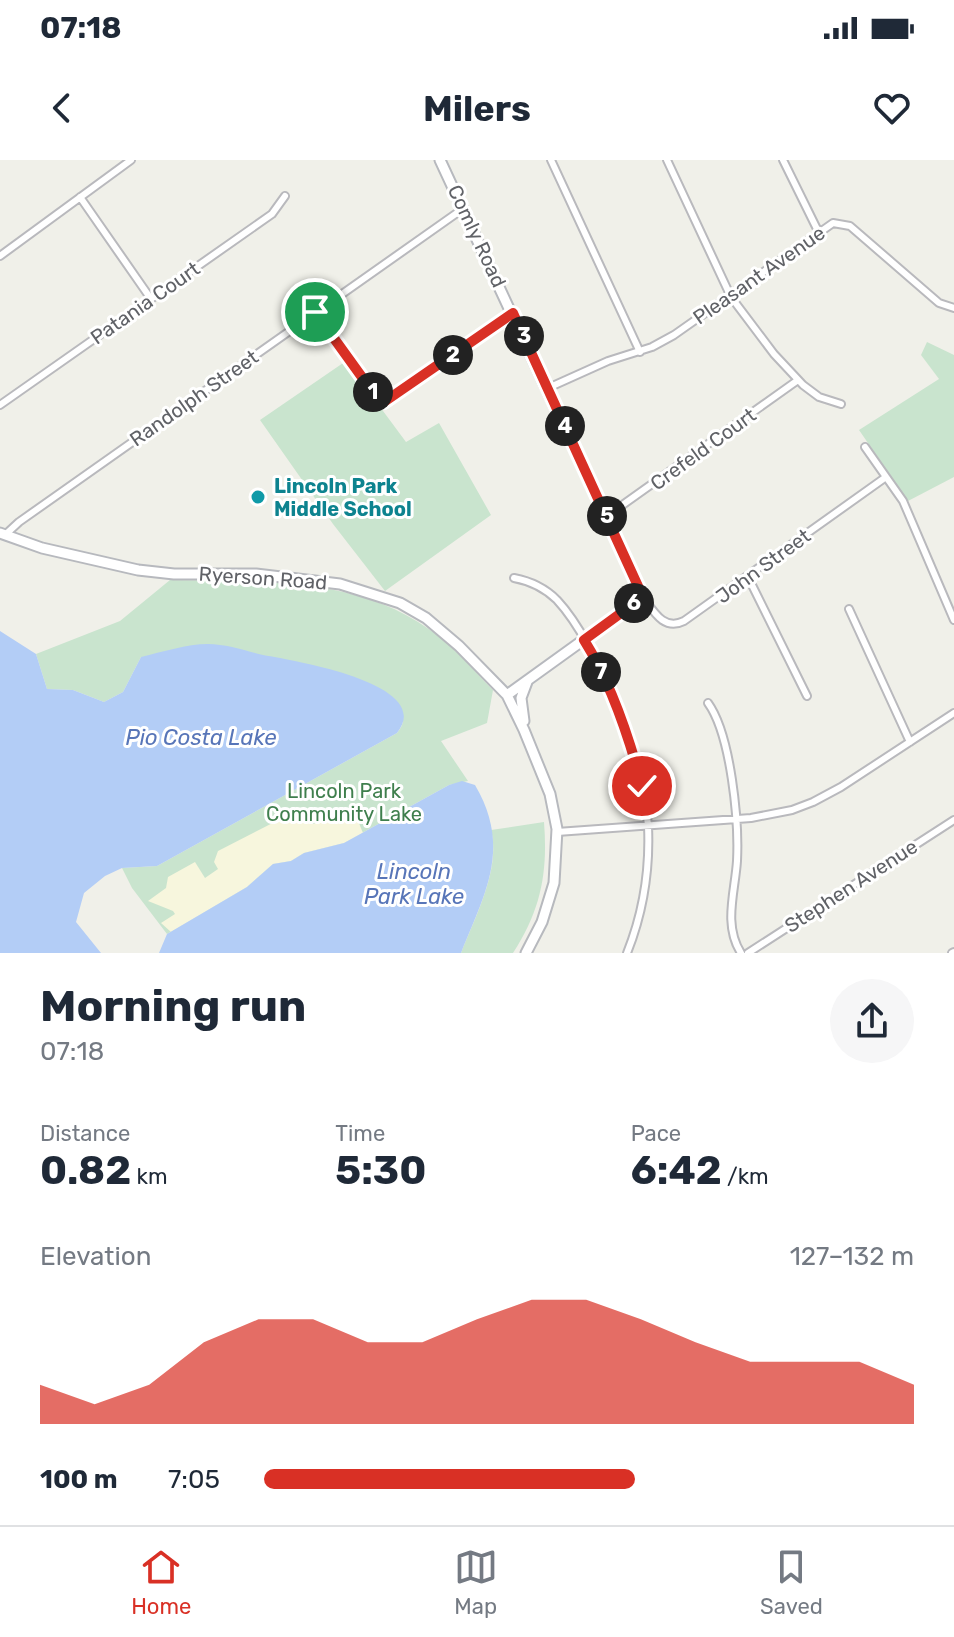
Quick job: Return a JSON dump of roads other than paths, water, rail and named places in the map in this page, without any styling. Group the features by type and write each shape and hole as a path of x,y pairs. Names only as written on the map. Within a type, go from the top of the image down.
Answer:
{"main road":[{"name":"Comly Road","path":"441,160 643,597"},
{"name":"Ryerson Road","path":"3,534 42,548 138,570 294,577 340,584 400,603 426,618 507,695 550,794 557,832 557,865 552,894 526,953"},
{"path":"507,695 643,597"},
{"path":"529,680 522,692 521,703 532,748"}],"street":[{"path":"0,256 131,160"},
{"path":"551,160 640,352"},
{"path":"667,160 730,295 774,354 798,380 819,397 841,404"},
{"path":"783,160 818,231"},
{"name":"Patania Court","path":"0,405 272,214 285,196"},
{"path":"80,197 151,299"},
{"name":"Randolph Street","path":"3,534 464,208"},
{"name":"Pleasant Avenue","path":"548,388 608,361 640,352 674,335 833,223 850,226 939,303 954,308"},
{"path":"315,312 383,402 513,313"},
{"name":"Crefeld Court","path":"607,516 798,380"},
{"path":"865,447 903,501 954,620"},
{"name":"John Street","path":"643,597 664,623 676,625 886,477"},
{"path":"748,577 807,696"},
{"path":"514,578 529,581 549,594 584,640 595,657 633,753 648,824 645,889 627,953"},
{"path":"849,609 910,742"},
{"path":"708,703 715,712 727,757 736,819 737,861 731,911 732,934 741,953"},
{"path":"557,832 776,814 813,802 954,713"},
{"name":"Stephen Avenue","path":"748,953 954,820"}],"water":[{"name":"Pio Costa Lake","path":"0,631 36,654 47,689 73,690 104,702 123,692 141,657 208,644 301,662 355,677 397,700 404,715 397,733 157,866 122,868 105,876 84,893 76,922 101,953 0,953"},
{"name":"Lincoln Park Lake","path":"462,781 475,785 486,808 492,829 493,850 486,890 461,953 159,953 167,934 247,887 273,864 344,843 449,785"}],"place":[{"name":"Lincoln Park Middle School","path":"258,497"}],"park label":[{"name":"Lincoln Park Community Lake","path":"344,802"}]}
